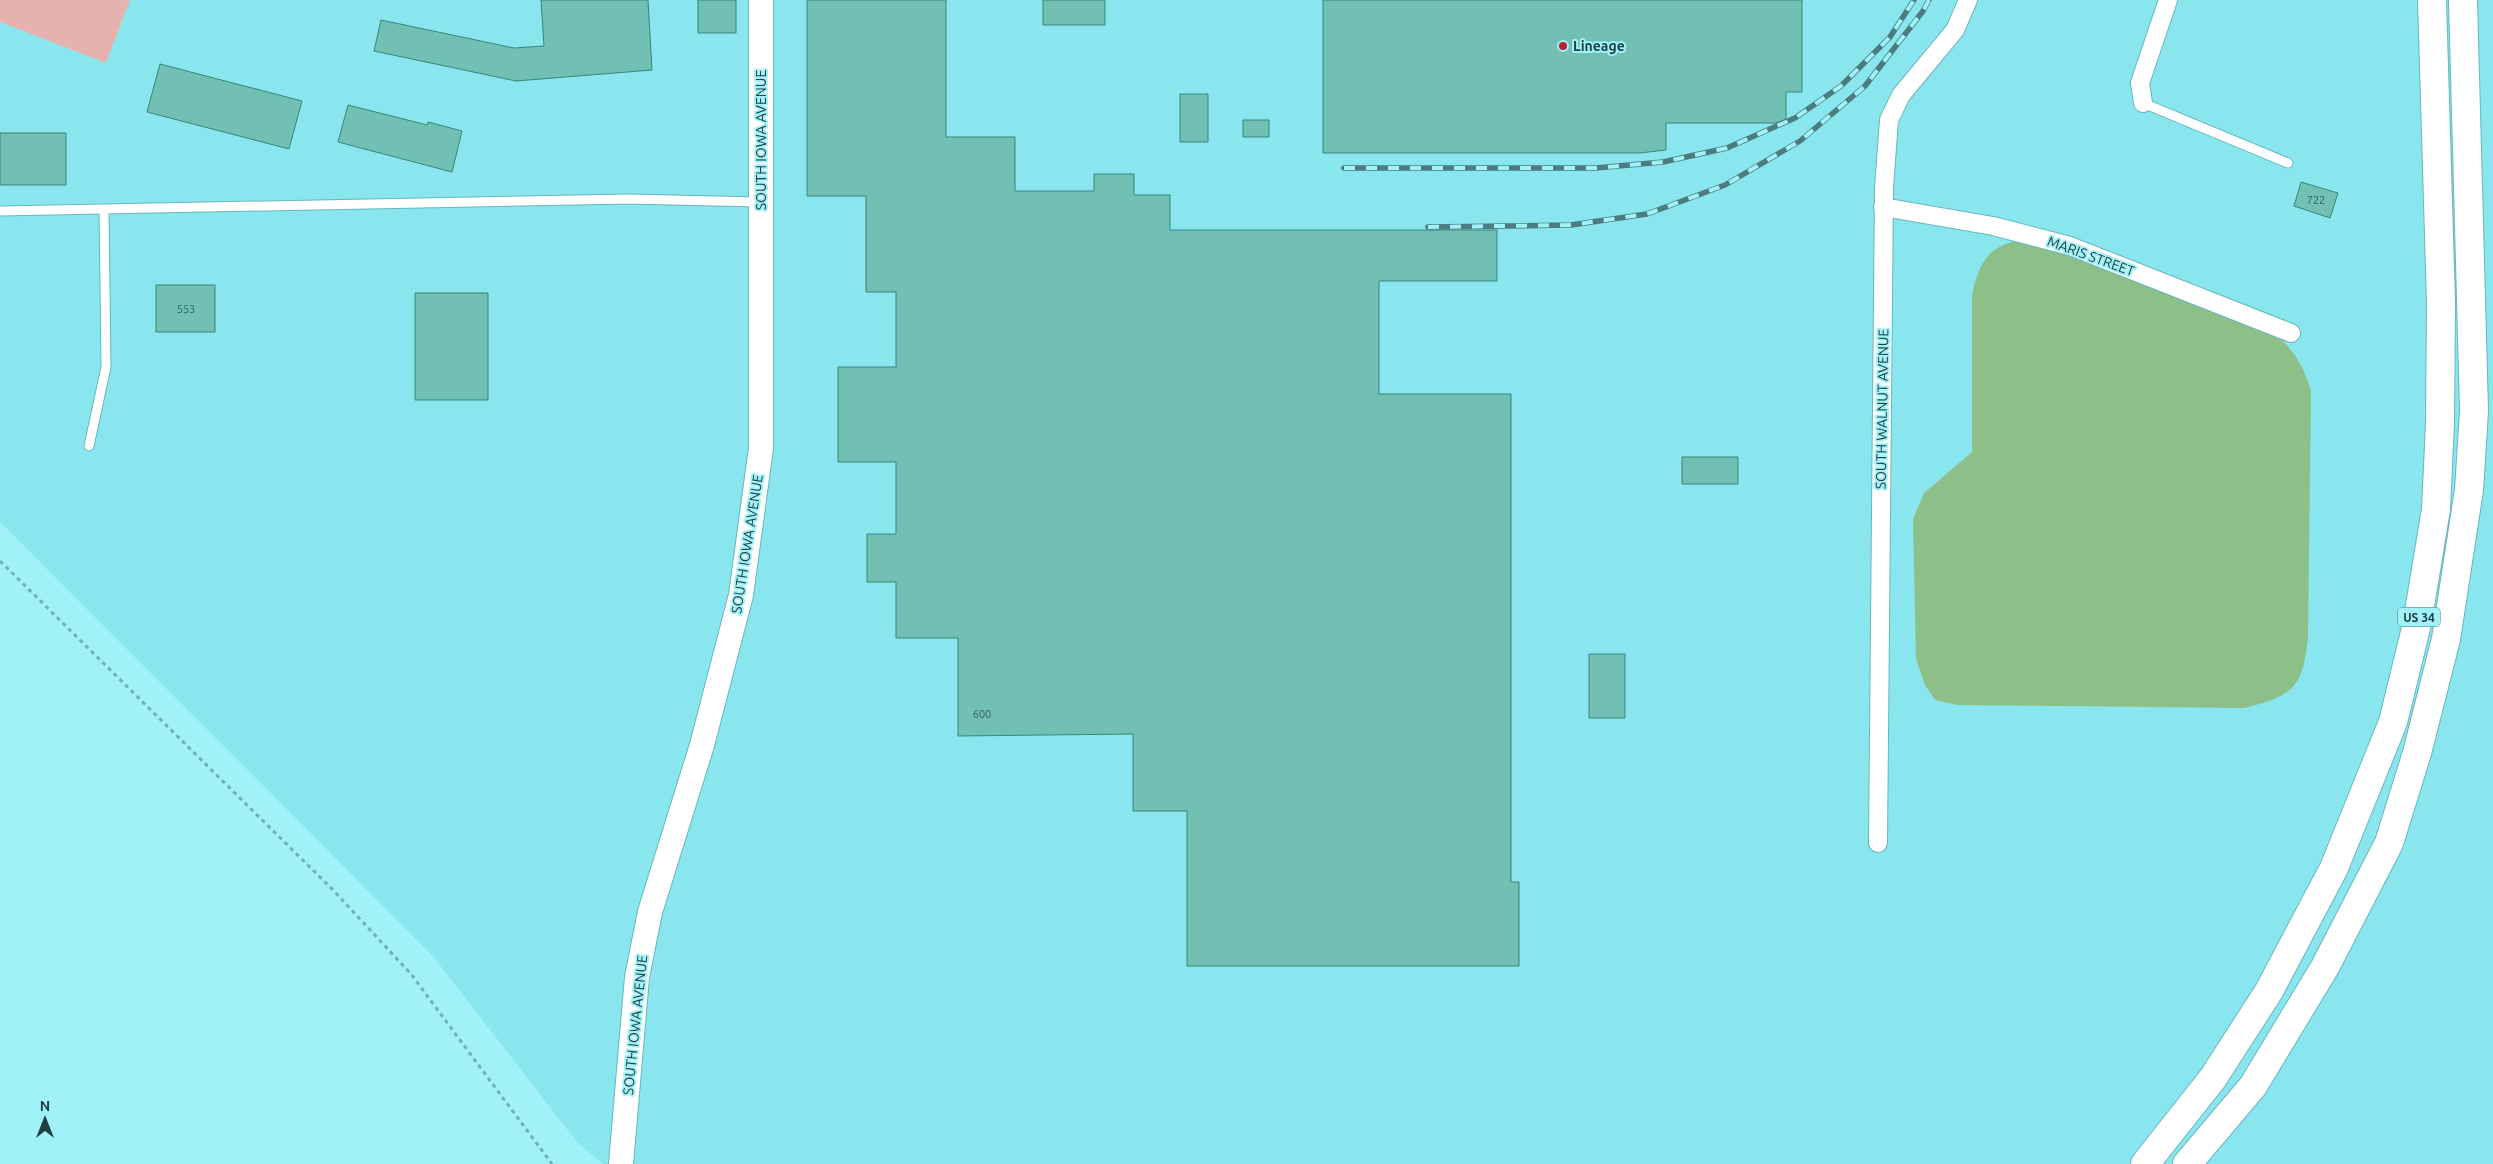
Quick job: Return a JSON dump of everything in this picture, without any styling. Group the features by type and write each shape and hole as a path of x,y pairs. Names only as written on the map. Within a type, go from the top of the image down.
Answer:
{"highway":[{"name":"US 34","path":"2145,1164 2213,1078 2269,991 2334,868 2393,722 2418,624 2436,509 2440,422 2441,303 2432,0"},
{"name":"US 34","path":"2187,1164 2253,1086 2325,967 2389,843 2417,753 2446,639 2469,490 2474,411 2463,0"}],"main road":[{"name":"SOUTH IOWA AVENUE","path":"621,1164 637,977 650,912 702,745 726,658 741,595 751,534 761,448 761,0"}],"street":[{"name":"SOUTH WALNUT AVENUE","path":"1878,843 1883,207 1889,120 1901,96 1954,30 1968,0"},
{"path":"2143,103 2140,83 2168,0"},
{"name":"MARIS STREET","path":"1883,207 1993,226 2070,246 2291,333"}],"lane":[{"path":"2143,103 2288,162"},
{"path":"0,211 628,199 761,202"},
{"path":"88,446 106,367 104,209"}],"path":[{"path":"0,561 334,890 411,974 552,1164"}],"shaded area":[{"path":"0,0 130,0 106,63 0,22"},
{"path":"130,0 2493,0 2493,1164 603,1164 577,1142 432,955 0,522 0,22 106,63"},
{"path":"2013,242 2050,248 2084,259 2277,335 2298,360 2311,391 2308,637 2303,668 2293,687 2284,694 2261,704 2244,708 1957,705 1935,700 1925,685 1916,659 1913,519 1924,493 1972,452 1972,296 1980,269 1989,255 1995,249"}],"building":[{"path":"541,0 648,0 652,70 516,81 374,51 381,20 514,48 544,46"},
{"path":"698,0 736,0 736,33 698,33"},
{"path":"807,0 946,0 946,137 1015,137 1015,191 1094,191 1094,174 1134,174 1134,195 1170,195 1170,230 1497,230 1497,281 1379,281 1379,394 1511,394 1511,882 1519,882 1519,966 1187,966 1187,811 1133,811 1133,734 958,736 958,638 896,638 896,582 867,582 867,534 896,534 896,462 838,462 838,367 896,367 896,292 866,292 866,196 807,196"},
{"path":"1043,0 1105,0 1105,25 1043,25"},
{"name":"Lineage","path":"1323,0 1802,0 1802,92 1786,92 1786,119 1776,123 1666,123 1666,150 1640,153 1323,153"},
{"path":"160,64 302,101 289,149 147,112"},
{"path":"1180,94 1208,94 1208,142 1180,142"},
{"path":"348,105 427,125 428,122 462,131 452,172 338,142"},
{"path":"1243,120 1269,120 1269,137 1243,137"},
{"path":"0,133 66,133 66,185 0,185"},
{"path":"2301,182 2338,193 2330,218 2294,206"},
{"path":"156,285 215,285 215,332 156,332"},
{"path":"415,293 488,293 488,400 415,400"},
{"path":"1682,457 1738,457 1738,484 1682,484"},
{"path":"1589,654 1625,654 1625,718 1589,718"}],"railway":[{"path":"1344,168 1596,168 1663,162 1727,148 1795,118 1841,86 1890,37 1914,0"},
{"path":"1428,227 1571,225 1647,214 1725,185 1800,141 1865,86 1923,11 1929,0"}],"place":[{"name":"Lineage","path":"1563,46"}]}
